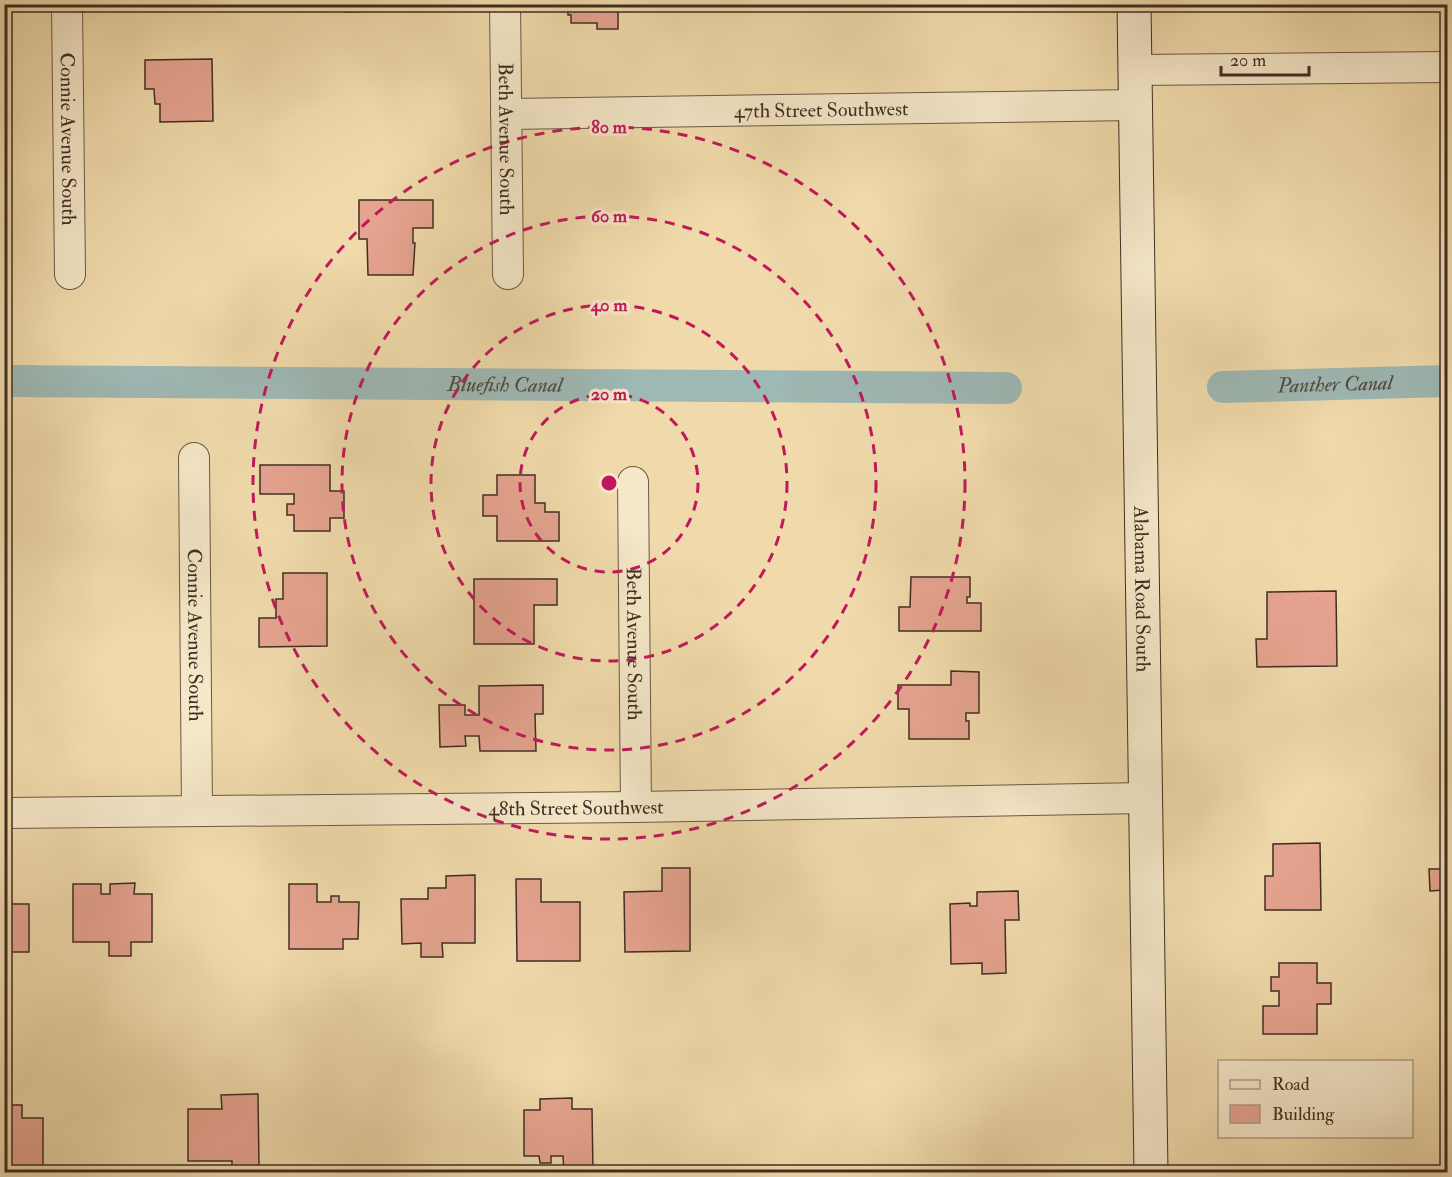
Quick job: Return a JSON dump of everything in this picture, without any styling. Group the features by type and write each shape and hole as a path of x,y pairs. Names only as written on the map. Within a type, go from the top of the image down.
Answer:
{"street":[{"name":"Connie Avenue South","path":"67,4 70,274"},
{"name":"Beth Avenue South","path":"505,4 508,274"},
{"name":"Alabama Road South","path":"1134,4 1150,1173"},
{"path":"1135,70 1448,67"},
{"name":"47th Street Southwest","path":"506,114 1135,105"},
{"name":"Connie Avenue South","path":"194,458 197,811"},
{"name":"Beth Avenue South","path":"633,482 636,807"},
{"name":"48th Street Southwest","path":"4,813 636,807 1145,798"}],"building":[{"path":"345,4 378,4 378,11 346,12"},
{"path":"568,4 602,4 602,8 618,8 618,29 597,29 597,23 571,23"},
{"path":"212,59 213,121 160,122 160,104 155,104 154,89 145,89 145,60"},
{"path":"359,200 433,200 433,228 413,228 413,243 415,243 413,275 368,275 367,239 359,239"},
{"path":"260,465 330,465 330,491 344,491 344,518 330,518 330,531 294,531 294,515 287,515 287,504 294,504 294,494 260,494"},
{"path":"497,475 535,475 535,503 545,503 545,512 559,512 559,541 497,541 497,516 483,516 483,495 497,495"},
{"path":"283,573 327,573 327,646 259,647 259,618 276,618 276,599 283,599"},
{"path":"911,577 970,577 970,597 967,597 967,603 981,603 981,631 899,631 899,607 910,607"},
{"path":"474,579 557,579 557,605 534,605 534,644 474,644"},
{"path":"1336,591 1337,666 1257,667 1256,639 1267,639 1267,592"},
{"path":"951,671 979,672 979,713 966,713 966,721 969,721 969,739 909,739 909,709 898,709 898,685 951,685"},
{"path":"543,685 543,714 535,714 536,751 480,751 479,736 465,736 466,746 440,747 439,705 465,705 465,715 479,715 479,686"},
{"path":"1443,834 1448,834 1448,913 1444,913 1444,890 1430,891 1429,869 1443,869"},
{"path":"1320,843 1321,910 1265,910 1265,876 1273,876 1273,844"},
{"path":"662,868 690,868 690,951 625,952 624,892 662,891"},
{"path":"475,875 475,943 442,943 443,957 421,957 421,943 402,944 401,899 428,899 428,888 446,888 446,876"},
{"path":"516,879 541,879 541,902 580,902 580,961 517,961"},
{"path":"135,883 134,894 152,894 152,942 131,942 131,956 109,956 109,942 73,942 73,884 101,884 101,894 110,894 110,884"},
{"path":"289,884 317,884 317,902 331,902 331,896 339,896 339,902 359,902 358,939 343,939 343,949 289,949"},
{"path":"1018,891 1019,920 1005,920 1006,973 982,974 982,963 951,964 950,904 970,903 970,906 977,906 977,892"},
{"path":"4,904 29,904 29,952 11,952 11,965 4,965"},
{"path":"1279,963 1317,963 1317,983 1331,983 1331,1004 1317,1004 1317,1034 1263,1034 1263,1006 1279,1006 1279,991 1271,991 1271,977 1279,977"},
{"path":"258,1094 259,1166 232,1166 232,1161 188,1161 188,1109 222,1109 221,1095"},
{"path":"572,1098 572,1109 592,1109 593,1172 564,1172 563,1156 551,1156 551,1163 540,1163 539,1156 524,1156 524,1110 540,1110 540,1099"},
{"path":"4,1105 22,1105 22,1118 43,1118 43,1166 26,1166 26,1172 4,1172"}],"waterway":[{"name":"Bluefish Canal","path":"4,381 1006,388"},
{"name":"Panther Canal","path":"1223,387 1448,381"}]}
